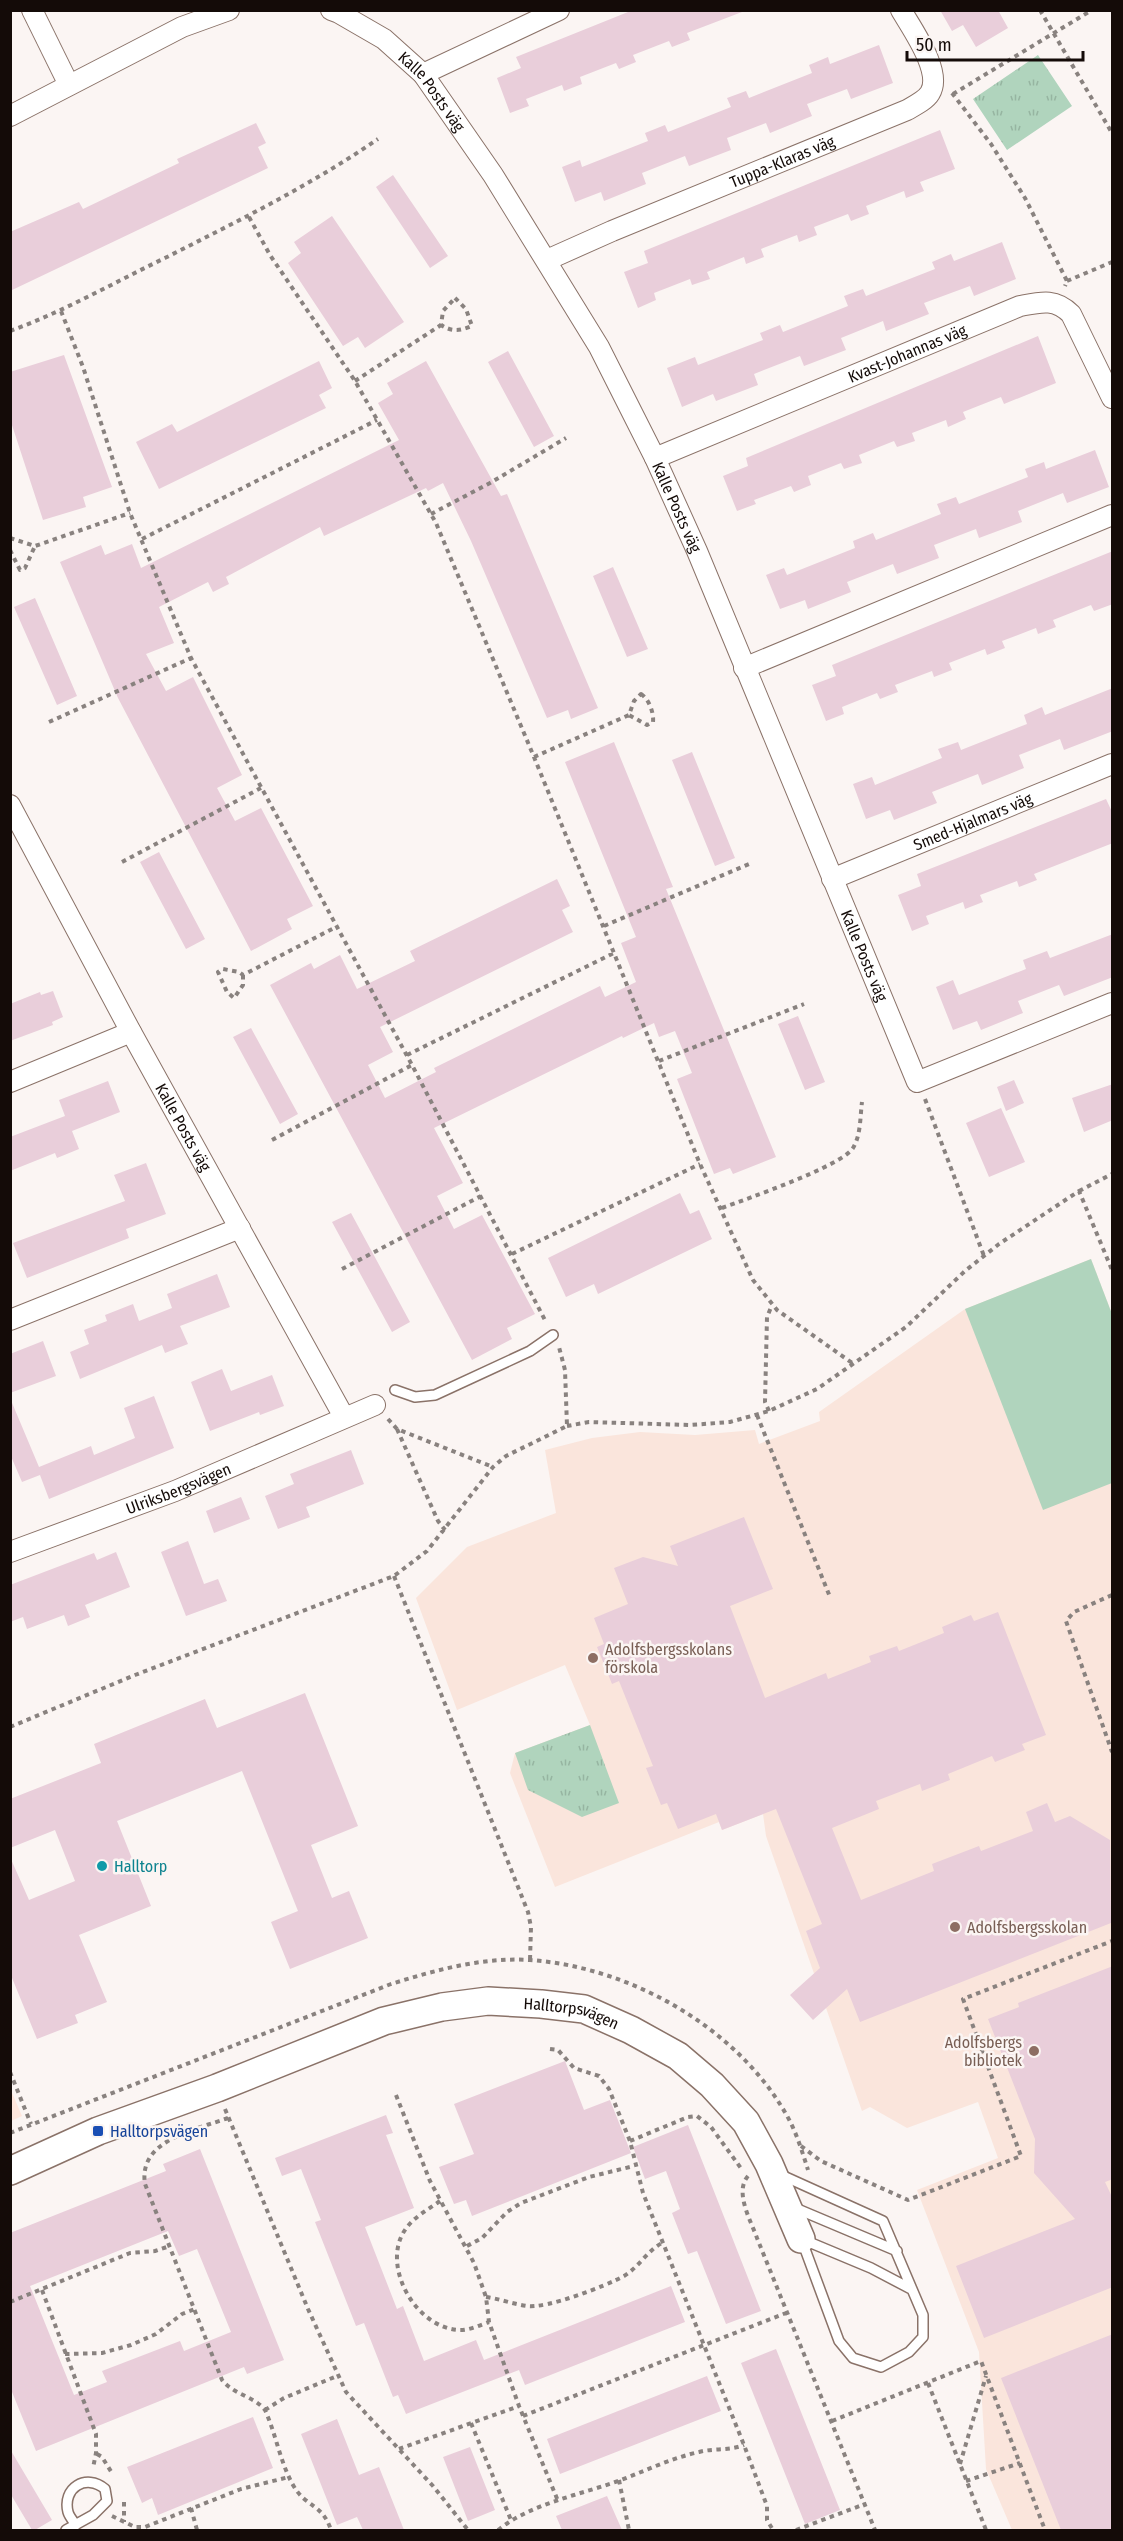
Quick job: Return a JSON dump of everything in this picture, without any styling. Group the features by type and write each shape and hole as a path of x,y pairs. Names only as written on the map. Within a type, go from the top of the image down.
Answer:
{"street":[{"path":"32,10 69,86"},
{"path":"10,116 182,27 229,10"},
{"name":"Kalle Posts väg","path":"330,10 384,39 423,74 494,175 599,347 655,458 917,1082 1113,1003"},
{"path":"423,74 559,10"},
{"name":"Tuppa-Klaras väg","path":"547,260 907,110 930,95 934,82 928,59 901,10"},
{"name":"Kvast-Johannas väg","path":"655,458 1020,306 1049,301 1062,305 1071,314 1113,398"},
{"path":"744,668 1113,515"},
{"name":"Smed-Hjalmars väg","path":"832,879 1113,764"},
{"name":"Kalle Posts väg","path":"10,805 131,1032 344,1418"},
{"path":"10,1082 131,1032"},
{"path":"10,1320 240,1228"},
{"path":"344,1418 375,1405"},
{"name":"Ulriksbergsvägen","path":"10,1552 175,1491 344,1418"},
{"name":"Halltorpsvägen","path":"10,2171 98,2131 217,2088 384,2021 441,2007 488,2001 584,2009 631,2030 678,2056 712,2085 746,2122 762,2170 786,2204 801,2239"}],"lane":[{"path":"395,1390 415,1397 435,1395 530,1351 553,1335"},
{"path":"762,2170 883,2221 923,2315 923,2337 909,2352 881,2367 853,2358 839,2341 801,2239"},
{"path":"786,2204 897,2251"},
{"path":"801,2239 871,2268 911,2289"},
{"path":"66,2530 76,2525 103,2508 107,2501 107,2493 97,2482 90,2481 77,2486 68,2501 68,2512 76,2525"}],"path":[{"path":"1040,10 1113,133"},
{"path":"1092,10 954,94 991,144 1025,198 1066,281 1113,262"},
{"path":"10,331 61,311 249,217 334,169 378,139"},
{"path":"249,217 270,255 355,381 431,514 604,926 700,1164 753,1280 772,1305 855,1365"},
{"path":"355,381 441,325 446,304 455,298 466,309 472,326 456,331 441,325"},
{"path":"61,311 83,366 130,513 191,658 407,1055 553,1335 564,1360 567,1426"},
{"path":"142,539 377,420"},
{"path":"431,514 490,483 566,438"},
{"path":"10,538 35,546 130,513"},
{"path":"10,550 20,570 25,568 35,546"},
{"path":"49,722 191,658"},
{"path":"534,757 629,715 636,697 645,696 653,722 647,725 629,715"},
{"path":"122,862 261,788"},
{"path":"604,926 749,864"},
{"path":"243,975 336,927"},
{"path":"407,1055 614,953"},
{"path":"223,969 243,975 243,986 234,999 227,992 218,972 223,969"},
{"path":"659,1061 804,1004"},
{"path":"272,1140 412,1065"},
{"path":"925,1099 984,1256"},
{"path":"722,1208 794,1180 848,1154 857,1138 862,1102"},
{"path":"512,1254 700,1164"},
{"path":"10,1727 135,1675 394,1576 427,1551 493,1467 506,1456 567,1426 589,1422 690,1425 730,1422 769,1411 817,1389 855,1365 906,1327 984,1256 1042,1214 1079,1191 1113,1174"},
{"path":"1079,1191 1113,1270"},
{"path":"342,1269 481,1196"},
{"path":"769,1411 765,1402 767,1317 772,1305"},
{"path":"375,1405 397,1429 438,1521 445,1530"},
{"path":"757,1415 830,1597"},
{"path":"397,1429 493,1467"},
{"path":"394,1576 528,1912 531,1927 530,1960"},
{"path":"1113,1595 1074,1612 1066,1621 1113,1752"},
{"path":"809,2173 800,2145 821,2161 908,2200 1021,2156 963,1999 1113,1941"},
{"path":"550,2049 558,2050 574,2068 594,2073 604,2081 630,2141 634,2166 662,2243 705,2345 767,2505 767,2520 772,2530"},
{"path":"10,2072 31,2124 10,2133"},
{"path":"217,2088 337,2376 351,2397 468,2530"},
{"path":"396,2094 440,2201 467,2246 486,2297 489,2322 519,2406 558,2501"},
{"path":"630,2141 688,2117 698,2116 711,2127 739,2167 762,2170"},
{"path":"228,2118 164,2143 148,2157 143,2172 145,2184 222,2380 234,2392 257,2402 265,2410 289,2477 304,2500 324,2513 331,2530"},
{"path":"467,2246 482,2238 507,2211 520,2203 589,2177 634,2166"},
{"path":"762,2170 742,2187 743,2198 786,2313 875,2530"},
{"path":"440,2201 416,2217 402,2235 397,2256 400,2281 419,2309 447,2327 462,2330 489,2322"},
{"path":"486,2297 527,2306 551,2304 623,2276 639,2265 654,2248 662,2243"},
{"path":"10,2302 130,2253 155,2251 170,2246"},
{"path":"42,2290 96,2434 96,2453 90,2481"},
{"path":"65,2354 102,2353 131,2345 156,2334 182,2314 195,2309"},
{"path":"523,2416 786,2313"},
{"path":"832,2421 981,2361 1045,2530"},
{"path":"960,2465 986,2375"},
{"path":"265,2410 285,2398 337,2376"},
{"path":"928,2383 986,2530"},
{"path":"399,2449 519,2406"},
{"path":"471,2423 511,2520"},
{"path":"498,2530 511,2520 558,2501 683,2456 744,2445"},
{"path":"966,2481 1020,2463"},
{"path":"103,2508 111,2516 135,2527 150,2525 241,2489 289,2477"},
{"path":"619,2480 629,2530"},
{"path":"796,2530 865,2504"},
{"path":"191,2508 197,2530"}],"shaded area":[{"name":"Adolfsbergsskolan","path":"1091,1259 1112,1314 1112,2530 1012,2530 986,2469 979,2352 917,2190 998,2158 978,2102 907,2128 870,2107 862,2111 766,1836 763,1814 722,1830 719,1822 555,1887 510,1773 515,1753 590,1725 565,1665 457,1710 416,1598 467,1547 556,1513 545,1450 592,1438 640,1432 695,1435 755,1430 759,1444 820,1421 819,1412 965,1309"},
{"path":"10,2088 22,2116 11,2121 10,2121"}],"green space":[{"path":"1038,55 1072,106 1007,150 973,99"},
{"path":"1091,1259 1112,1314 1112,1483 1043,1510 965,1309"},
{"path":"590,1725 619,1803 582,1817 528,1790 515,1753"}],"building":[{"path":"633,10 742,12 687,33 690,40 672,47 669,41 633,55 636,62 619,69 616,63 580,77 582,84 564,91 562,85 526,99 529,106 510,113 497,78 521,68 516,57"},
{"path":"940,10 998,10 1008,28 976,47 963,25 952,31"},
{"path":"879,45 893,83 851,99 847,89 807,104 812,116 770,133 766,123 727,138 731,150 689,166 685,156 642,173 646,184 604,201 601,192 575,202 562,167 580,160 582,167 648,141 645,133 665,125 668,132 731,107 727,98 746,91 749,98 812,73 809,65 828,57 830,64"},
{"path":"256,123 266,143 258,147 268,168 10,291 10,232 79,202 83,209 179,163 177,159"},
{"path":"940,130 955,169 920,182 924,191 906,198 904,191 866,206 869,214 851,221 848,214 814,227 817,235 799,242 797,235 761,249 764,257 746,264 744,257 707,272 710,279 692,285 690,279 654,293 656,300 638,308 624,272 648,263 644,251"},
{"path":"393,175 448,256 430,268 376,187"},
{"path":"332,216 404,322 365,348 358,337 343,346 288,263 301,253 294,242"},
{"path":"1002,242 1016,279 974,296 970,286 924,303 929,314 886,331 883,321 841,338 846,350 804,366 800,356 754,374 758,385 716,401 713,394 682,407 667,368 695,357 698,365 763,340 760,333 780,325 783,332 848,306 844,296 863,289 866,296 935,269 932,262 951,254 954,261"},
{"path":"1038,336 1056,383 1004,404 1001,397 963,412 966,419 948,427 946,420 912,433 915,441 897,447 894,441 859,455 862,463 844,469 841,463 808,476 811,485 794,492 791,486 754,500 756,504 737,511 723,476 748,466 746,458"},
{"path":"508,351 554,436 534,447 488,362"},
{"path":"64,355 112,487 83,497 86,507 43,520 10,419 10,372"},
{"path":"319,361 332,388 319,395 326,408 159,489 136,442 172,424 177,432"},
{"path":"426,361 501,496 507,494 598,708 571,719 568,710 547,718 471,541 443,483 428,491 426,488 324,536 320,527 226,577 229,584 213,592 208,582 159,607 174,643 146,654 166,691 193,677 242,775 217,788 235,821 261,808 313,906 287,919 292,929 251,951 118,698 60,562 101,545 105,555 132,544 141,568 399,440 378,403 393,394 387,383"},
{"path":"1095,450 1109,487 1067,503 1063,493 1018,511 1022,522 979,538 976,529 934,545 939,558 897,574 893,564 847,582 851,592 808,609 805,600 780,609 766,575 784,568 787,575 855,548 853,541 873,533 876,540 941,514 937,504 956,497 959,504 1028,477 1025,469 1044,462 1046,469"},
{"path":"1113,551 1113,604 1094,611 1091,605 1053,620 1056,627 1038,634 1036,628 1002,641 1005,648 987,655 985,649 949,663 952,670 934,677 932,671 895,685 898,692 880,699 877,693 842,707 844,714 826,721 812,685 836,676 832,665"},
{"path":"613,567 648,649 627,657 593,576"},
{"path":"35,598 77,696 57,705 14,607"},
{"path":"1113,688 1113,731 1064,750 1060,739 1019,755 1024,768 982,785 978,774 932,792 937,803 894,820 890,810 866,819 853,784 872,777 875,785 942,758 938,749 958,742 961,750 1027,724 1024,715 1042,707 1045,715"},
{"path":"614,742 673,887 666,889 776,1157 733,1174 730,1168 714,1174 677,1079 692,1073 675,1031 659,1037 654,1023 623,1038 622,1036 434,1128 463,1183 437,1196 454,1229 482,1215 535,1314 507,1328 512,1339 472,1360 270,985 311,963 314,969 340,955 357,989 415,961 410,951 557,879 570,906 562,910 573,932 380,1027 393,1052 368,1065 385,1098 436,1072 434,1068 600,986 605,997 636,982 621,943 636,937 565,762"},
{"path":"692,752 735,858 715,866 672,760"},
{"path":"1106,799 1113,814 1113,843 1034,874 1037,880 1019,887 1017,881 980,895 983,902 965,909 963,902 926,916 929,924 912,931 898,895 921,886 917,874"},
{"path":"159,852 205,939 186,949 140,862"},
{"path":"1113,934 1113,977 1064,996 1059,985 1018,1001 1023,1013 981,1030 977,1021 953,1030 936,987 953,980 959,995 1026,969 1023,960 1047,951 1050,958"},
{"path":"53,991 63,1017 52,1022 53,1025 10,1041 10,1004 40,992 41,995"},
{"path":"798,1016 825,1082 805,1090 778,1024"},
{"path":"251,1028 298,1114 280,1124 233,1037"},
{"path":"1014,1080 1024,1103 1006,1111 997,1087"},
{"path":"108,1081 120,1112 72,1131 79,1149 57,1158 55,1153 10,1171 10,1137 65,1116 59,1100"},
{"path":"1113,1084 1113,1120 1084,1132 1072,1098"},
{"path":"1001,1108 1025,1162 989,1177 966,1123"},
{"path":"146,1163 166,1214 126,1229 129,1238 27,1278 13,1243 125,1201 114,1175"},
{"path":"680,1193 690,1214 699,1210 712,1239 598,1294 594,1284 566,1297 548,1258"},
{"path":"351,1213 410,1322 392,1332 332,1222"},
{"path":"217,1274 230,1307 180,1326 188,1344 165,1353 162,1345 80,1379 70,1352 89,1344 84,1330 107,1321 105,1315 133,1304 139,1321 172,1308 167,1294"},
{"path":"43,1341 56,1376 10,1393 10,1354"},
{"path":"222,1369 231,1391 272,1375 284,1406 260,1415 259,1412 210,1431 191,1382"},
{"path":"154,1396 174,1448 49,1499 40,1475 22,1482 10,1454 10,1398 39,1467 91,1446 94,1455 135,1438 124,1408"},
{"path":"351,1450 364,1484 306,1507 310,1517 278,1529 265,1496 294,1484 290,1474"},
{"path":"241,1497 250,1519 214,1533 206,1511"},
{"path":"744,1517 773,1589 730,1606 765,1698 826,1673 828,1679 871,1662 869,1656 897,1646 899,1651 944,1633 942,1627 971,1615 974,1621 998,1612 1046,1735 1022,1744 1025,1750 995,1762 992,1756 948,1774 950,1780 922,1791 920,1784 876,1801 879,1809 832,1828 861,1900 934,1871 932,1864 979,1846 981,1851 1033,1831 1026,1812 1047,1803 1055,1822 1070,1816 1110,1840 1111,1923 860,2022 847,1989 813,2020 790,1995 820,1968 806,1931 822,1924 776,1809 722,1830 716,1814 678,1829 667,1803 661,1805 646,1768 653,1766 619,1681 612,1684 597,1647 604,1644 594,1618 628,1604 614,1568 643,1557 678,1566 670,1546"},
{"path":"188,1541 204,1584 218,1579 227,1601 186,1616 161,1552"},
{"path":"116,1552 130,1587 85,1605 90,1617 68,1626 64,1615 27,1629 23,1617 10,1622 10,1585 94,1553 97,1560"},
{"name":"Halltorp","path":"305,1693 358,1826 311,1845 332,1898 349,1891 368,1938 290,1969 271,1922 298,1911 242,1771 117,1821 151,1906 79,1935 107,2002 75,2015 78,2023 37,2039 10,1973 10,1857 29,1900 75,1881 55,1830 10,1848 10,1799 101,1763 94,1744 205,1699 217,1728"},
{"path":"1113,1966 1113,2179 1105,2182 1113,2199 1113,2287 984,2338 956,2266 1075,2219 1034,2173 1035,2139 988,2019 1019,2007 1018,2003"},
{"path":"565,2061 584,2110 610,2100 631,2153 472,2216 466,2200 454,2204 439,2167 474,2154 454,2104"},
{"path":"386,2115 393,2133 386,2135 414,2208 365,2227 397,2309 403,2306 424,2361 476,2340 484,2360 671,2286 685,2322 525,2385 519,2370 406,2414 398,2395 393,2397 364,2323 356,2326 315,2222 321,2220 301,2169 282,2176 275,2158"},
{"path":"688,2125 761,2311 726,2324 697,2251 688,2254 672,2213 680,2209 666,2171 645,2179 633,2147"},
{"path":"200,2149 284,2360 247,2374 244,2367 36,2451 10,2387 10,2233 166,2171 163,2164","holes":["168,2231 179,2256 197,2249 231,2332 184,2351 180,2341 102,2371 107,2382 74,2395 30,2286"]},
{"path":"1113,2334 1113,2530 1061,2530 1001,2378"},
{"path":"776,2349 840,2510 805,2524 741,2363"},
{"path":"707,2376 721,2411 560,2474 547,2439"},
{"path":"253,2417 273,2468 158,2515 152,2498 142,2503 127,2467"},
{"path":"337,2419 359,2475 379,2467 404,2530 363,2530 357,2517 337,2525 301,2434"},
{"path":"470,2447 495,2510 468,2521 443,2457"},
{"path":"10,2449 52,2520 35,2530 32,2530 10,2493"},
{"path":"607,2496 622,2530 562,2530 556,2516"}],"place":[{"name":"Adolfsbergsskolans förskola","path":"593,1658"},
{"name":"Halltorp","path":"102,1866"},
{"name":"Adolfsbergsskolan","path":"955,1927"},
{"name":"Adolfsbergs bibliotek","path":"1034,2051"},
{"name":"Halltorpsvägen","path":"98,2131"}]}
